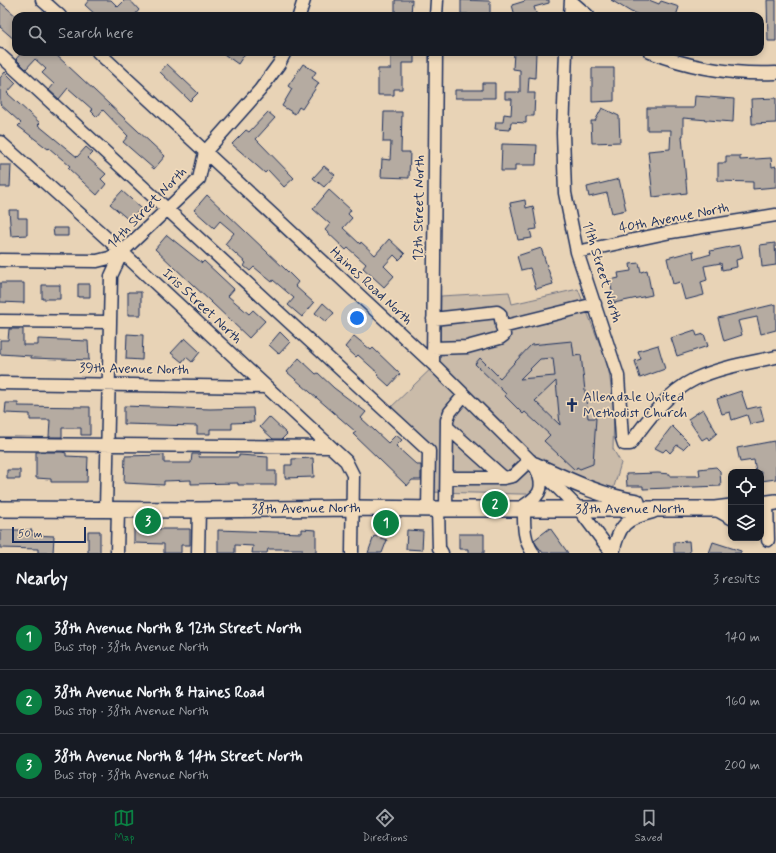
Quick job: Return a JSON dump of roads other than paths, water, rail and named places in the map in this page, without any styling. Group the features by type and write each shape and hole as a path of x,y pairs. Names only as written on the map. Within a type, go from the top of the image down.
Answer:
{"main road":[{"path":"532,463 592,491 619,499 656,505 665,509"},
{"name":"38th Avenue North","path":"0,509 715,509 728,507"}],"street":[{"path":"42,0 56,12"},
{"path":"300,12 304,0"},
{"path":"436,12 437,0"},
{"path":"570,12 571,1"},
{"path":"571,1 583,12"},
{"path":"0,54 429,451 437,509 439,548 442,553"},
{"name":"Haines Road North","path":"102,56 433,364 578,508 612,553"},
{"name":"14th Street North","path":"117,553 112,509 108,445 111,276 122,252 199,179 205,152 260,90 283,56"},
{"name":"12th Street North","path":"433,364 436,56"},
{"name":"11th Street North","path":"566,56 563,132 565,193 577,252 618,376 622,438 624,444 630,444 652,415 672,396 695,379 717,370 776,357"},
{"path":"661,56 680,63 732,73 776,73"},
{"name":"Iris Street North","path":"0,142 122,252 346,461 353,475 353,508"},
{"name":"40th Avenue North","path":"577,252 671,232 776,215"},
{"path":"0,260 97,261 110,258 122,252"},
{"path":"502,327 595,304"},
{"path":"433,319 498,312 500,314 502,327 502,337 461,348 433,348"},
{"path":"0,321 110,322"},
{"name":"39th Avenue North","path":"0,383 267,387"},
{"path":"437,509 447,478 447,427 450,412 464,395"},
{"path":"447,427 504,478"},
{"path":"0,444 331,447"},
{"path":"447,478 504,478 513,476 532,463 542,479 541,488 537,496 521,509 524,535 528,546 533,553"},
{"path":"768,503 768,540"},
{"path":"352,553 353,508"},
{"path":"612,553 616,537 623,525 635,517 665,509"},
{"path":"715,509 728,516"},
{"path":"198,553 199,510"}],"place":[{"name":"Allendale United Methodist Church","path":"572,405"},
{"name":"38th Avenue North & Haines Road","path":"495,504"},
{"name":"38th Avenue North & 14th Street North","path":"148,521"},
{"name":"38th Avenue North & 12th Street North","path":"386,523"}]}
